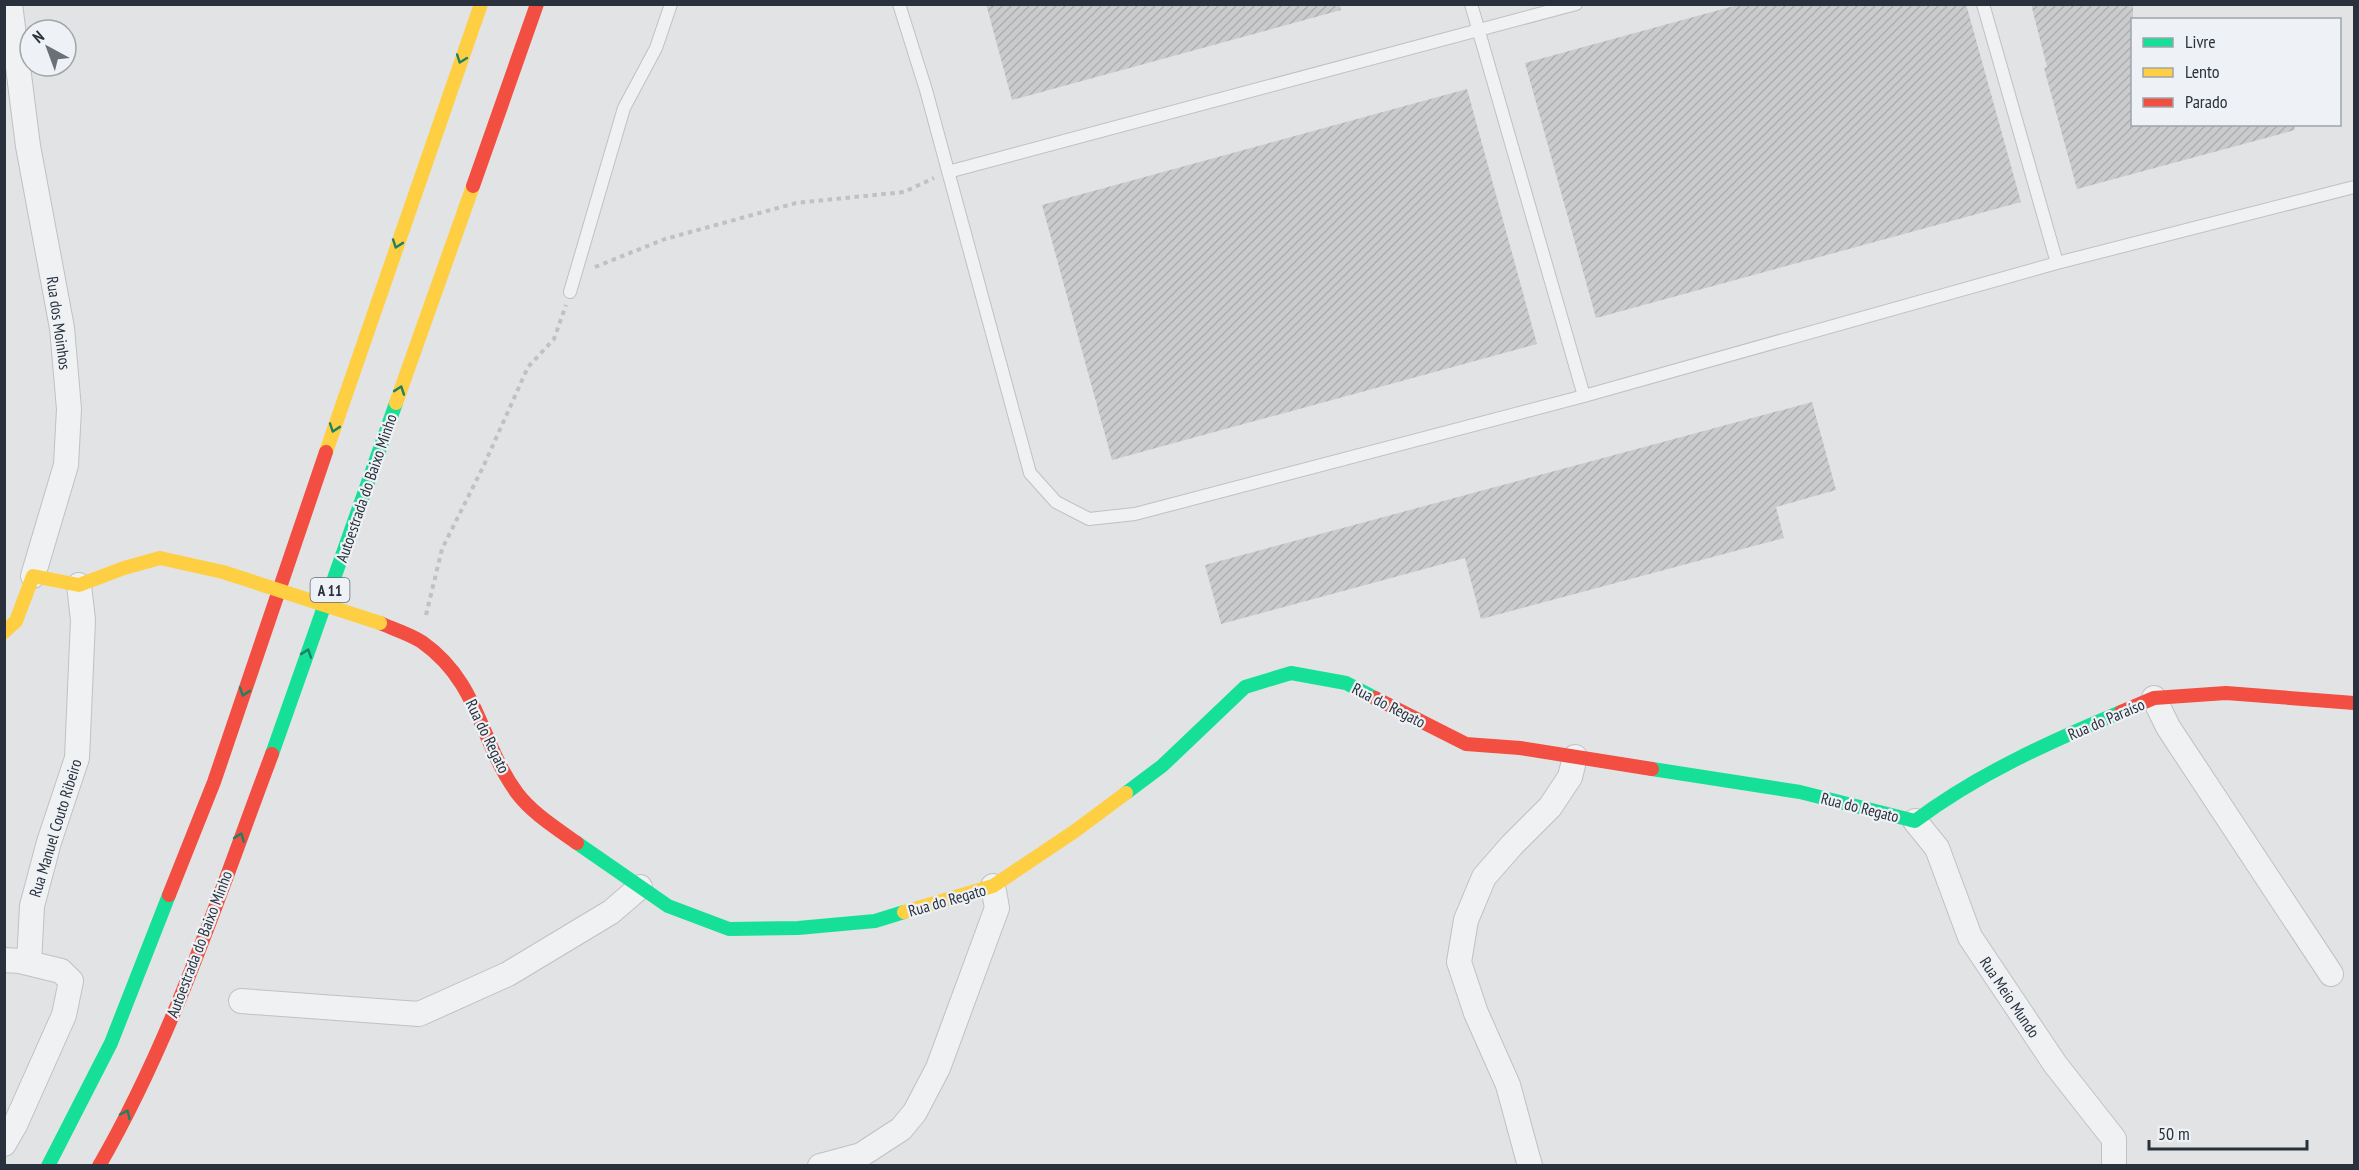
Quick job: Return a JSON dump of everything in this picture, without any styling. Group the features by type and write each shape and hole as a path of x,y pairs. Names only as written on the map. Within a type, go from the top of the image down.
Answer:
{"main road":[{"path":"48,1166 111,1043 214,782 428,152 481,4"},
{"name":"Autoestrada do Baixo Minho","path":"99,1166 114,1140 182,994 281,728 537,4"},
{"name":"Rua do Regato","path":"79,585 124,568 160,558 223,572 380,623 421,641 452,668 476,707 495,757 518,794 546,821 668,906 729,929 798,928 875,921 993,886 1075,831 1162,766 1245,687 1291,672 1346,683 1466,744 1520,748 1800,792 1915,821"},
{"path":"33,576 79,585"},
{"name":"Rua dos Moinhos","path":"4,632 16,621 33,576"},
{"name":"Rua do Paraíso","path":"1915,821 1950,795 2054,740 2154,698 2226,693 2355,703"}],"street":[{"name":"Rua dos Moinhos","path":"9,4 28,146 62,328 69,409 66,465 33,576"},
{"name":"Rua Manuel Couto Ribeiro","path":"29,963 32,906 49,842 77,758 83,620 79,585"},
{"path":"2154,698 2168,727 2331,974"},
{"path":"1530,1166 1509,1084 1476,1013 1459,962 1466,920 1484,877 1550,807 1570,777 1575,757"},
{"name":"Rua Meio Mundo","path":"1915,821 1936,848 1970,937 2055,1064 2114,1139 2114,1166"},
{"path":"820,1166 861,1155 901,1129 915,1112 938,1068 997,908 993,886"},
{"path":"241,1001 419,1014 508,974 611,912 640,887"},
{"path":"4,960 62,971 71,981 64,1015 15,1125 4,1144"}],"lane":[{"path":"570,292 624,108 656,48 670,4"},
{"path":"899,4 948,172 1030,473 1056,502 1089,519 1134,514 1584,396 2057,263 2355,187"},
{"path":"1471,4 1584,396"},
{"path":"948,172 1575,4"},
{"path":"1983,4 2057,263"}],"path":[{"path":"421,641 441,549 484,465 528,367 554,339 570,292 596,266 665,239 796,203 904,192 948,172"}],"building":[{"path":"986,4 1340,4 1341,10 1012,100"},
{"path":"1741,4 1966,4 2021,202 1596,318 1525,63"},
{"path":"2031,4 2133,4 2131,126 2294,126 2295,130 2077,189 2044,68 2047,67"},
{"path":"1467,89 1537,344 1112,460 1042,205"},
{"path":"1812,402 1836,490 1776,507 1784,538 1481,619 1465,558 1221,624 1205,565"}],"traffic: fast":[{"path":"272,754 396,403"},
{"path":"1126,793 1162,766 1245,687 1291,673 1346,683 1375,698"},
{"path":"1652,769 1800,792 1915,821 1964,788 2015,760 2121,712"},
{"path":"577,843 668,906 729,929 798,928 875,921 904,912"},
{"path":"48,1166 111,1043 169,895"}],"traffic: slow":[{"path":"326,452 481,4"},
{"path":"396,403 473,186"},
{"path":"4,632 16,621 33,576 79,585 124,568 160,558"},
{"path":"160,558 223,572 380,623"},
{"path":"904,912 993,886 1075,831 1126,793"}],"traffic: jam":[{"path":"473,186 537,4"},
{"path":"169,895 214,782 326,452"},
{"path":"380,623 417,639 441,658 468,694 494,753 517,793 537,814 577,843"},
{"path":"2121,712 2154,698 2226,693 2354,703"},
{"path":"1375,698 1466,744 1520,748 1652,769"},
{"path":"99,1166 126,1117 173,1016 272,754"}]}
